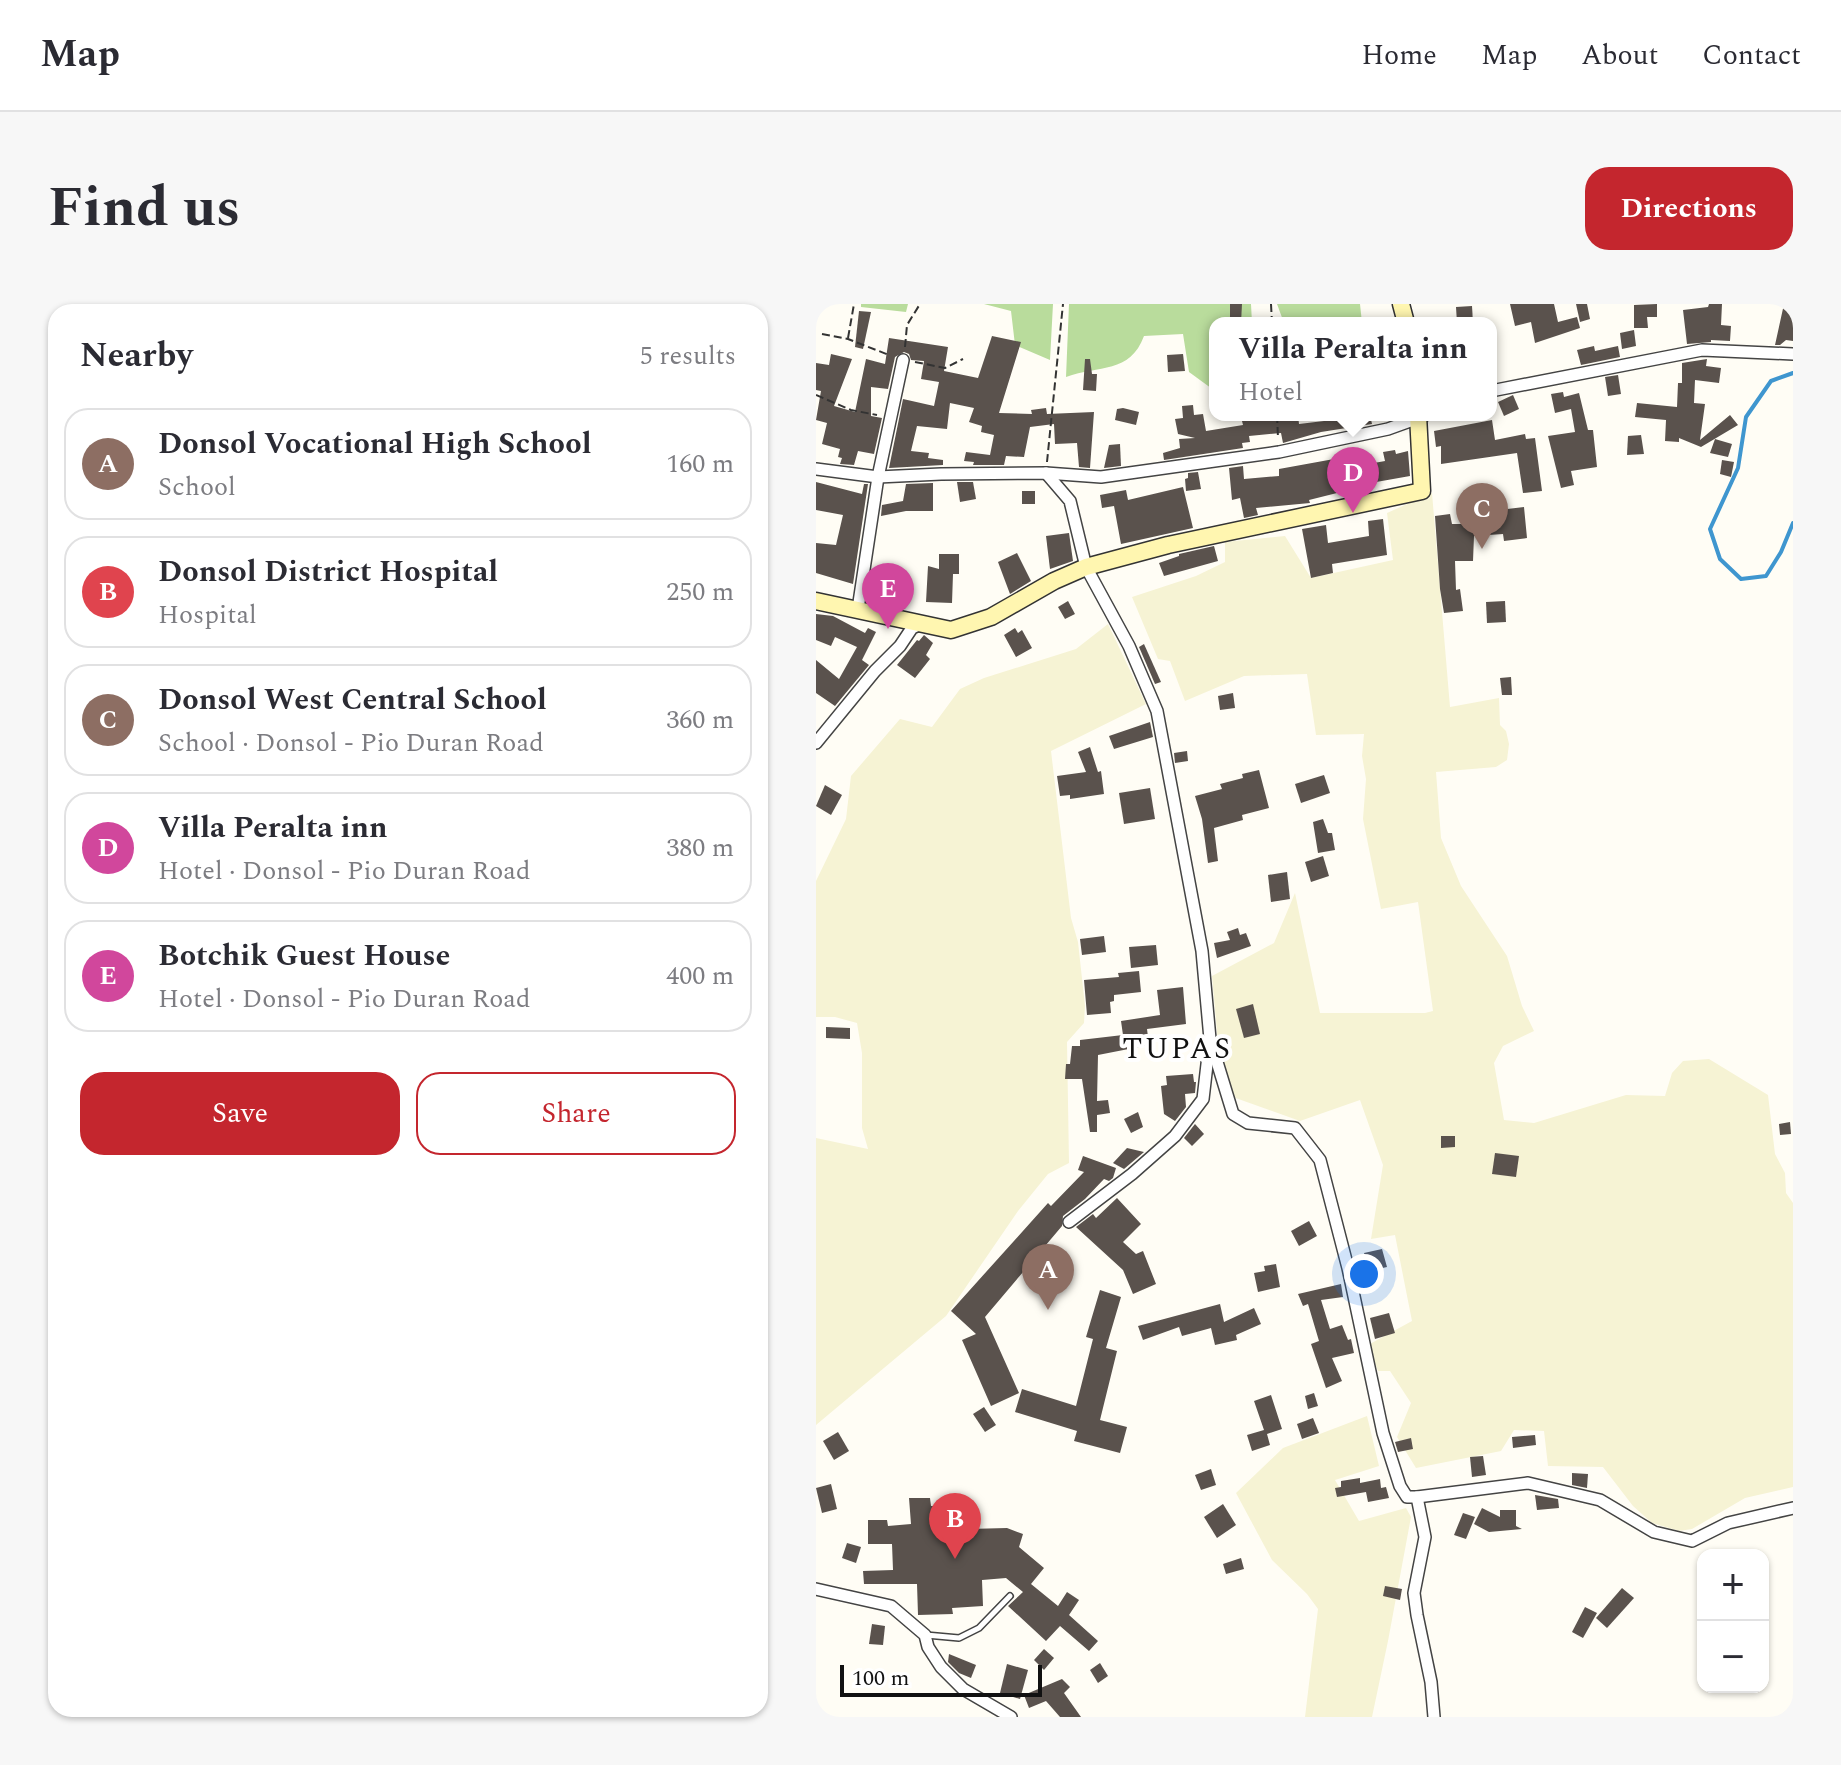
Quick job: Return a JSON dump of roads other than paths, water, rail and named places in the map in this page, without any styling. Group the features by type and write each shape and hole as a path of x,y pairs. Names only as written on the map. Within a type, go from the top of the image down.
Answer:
{"main road":[{"path":"816,601 951,630 991,617 1054,581 1086,567 1168,545 1422,491 1421,421"}],"street":[{"path":"1497,390 1702,350 1793,354"},
{"path":"858,609 878,477 903,360"},
{"path":"816,469 878,477 1046,473 1101,477 1279,452 1388,429 1408,421"},
{"path":"1046,473 1070,501 1086,567 1129,646 1157,711 1202,951 1210,1039 1203,1099 1175,1136 1132,1174 1069,1222"},
{"path":"816,743 912,628 922,624"},
{"path":"1210,1039 1233,1114 1248,1123 1295,1128 1320,1160 1348,1268 1383,1433 1400,1486 1407,1497 1528,1483 1600,1500 1654,1532 1692,1541 1728,1523 1793,1508"},
{"path":"1417,1497 1425,1537 1414,1593 1431,1682 1434,1717"},
{"path":"816,1589 891,1606 925,1635 928,1647 941,1667 963,1689 1011,1717"}],"lane":[{"path":"925,1635 959,1638 979,1628 1010,1596"}],"waterway":[{"path":"1793,373 1771,381 1746,417 1738,468 1710,529 1720,559 1741,579 1766,576 1781,552 1793,523"}],"place":[{"name":"Villa Peralta inn","path":"1353,513"},
{"name":"Donsol West Central School","path":"1482,549"},
{"name":"Botchik Guest House","path":"888,629"},
{"name":"Donsol Vocational High School","path":"1048,1310"},
{"name":"Donsol District Hospital","path":"955,1559"}],"district":[{"name":"TUPAS","path":"1177,1048"}]}
